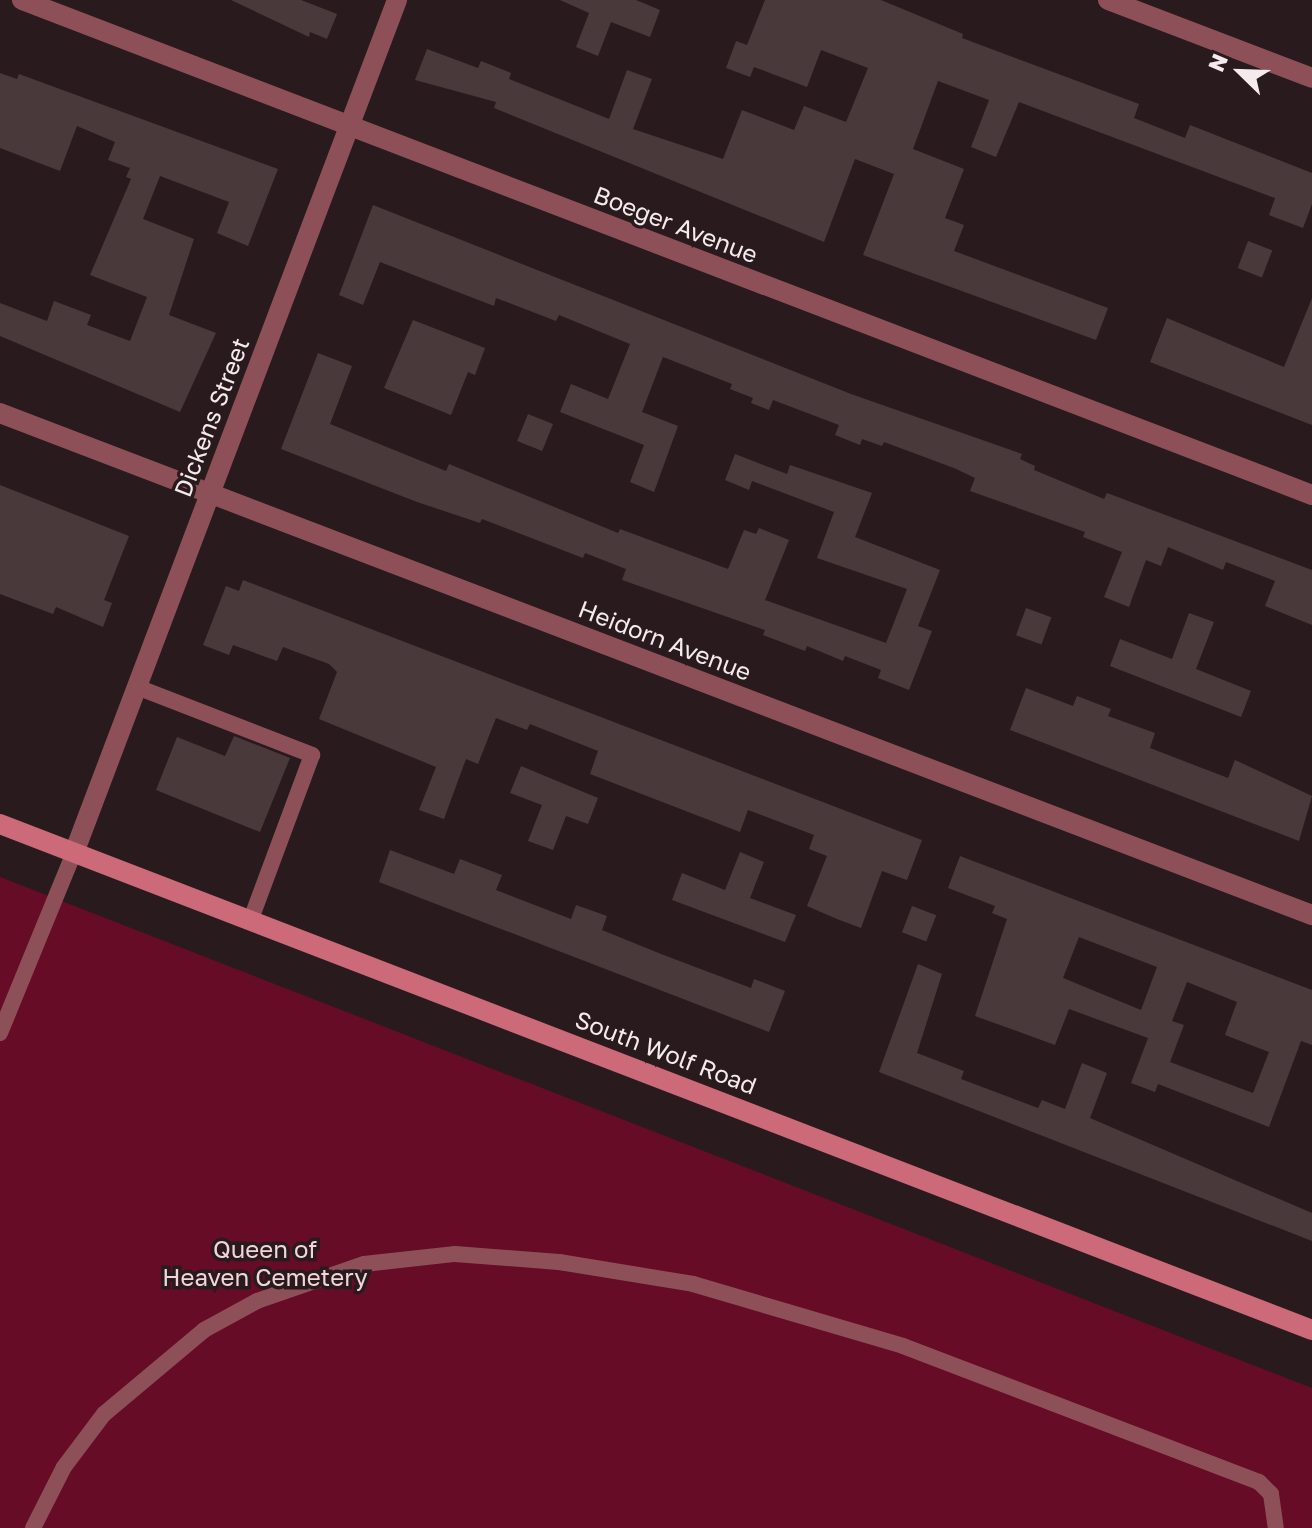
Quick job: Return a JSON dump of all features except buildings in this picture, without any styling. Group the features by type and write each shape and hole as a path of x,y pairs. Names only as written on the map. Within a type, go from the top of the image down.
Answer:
{"main road":[{"name":"South Wolf Road","path":"0,824 1312,1330"}],"street":[{"name":"Boeger Avenue","path":"22,0 1312,495"},
{"name":"Dickens Street","path":"74,853 397,0"},
{"path":"1108,0 1312,78"},
{"name":"Heidorn Avenue","path":"0,413 1312,915"}],"lane":[{"path":"137,687 312,755 251,919"},
{"path":"0,1033 74,853"},
{"path":"33,1528 64,1467 104,1414 204,1330 257,1301 350,1268 455,1254 559,1262 693,1284 903,1346 1259,1482 1271,1494 1276,1528"}],"green space":[{"name":"Queen of Heaven Cemetery","path":"0,877 1312,1388 1312,1528 0,1528"}]}
